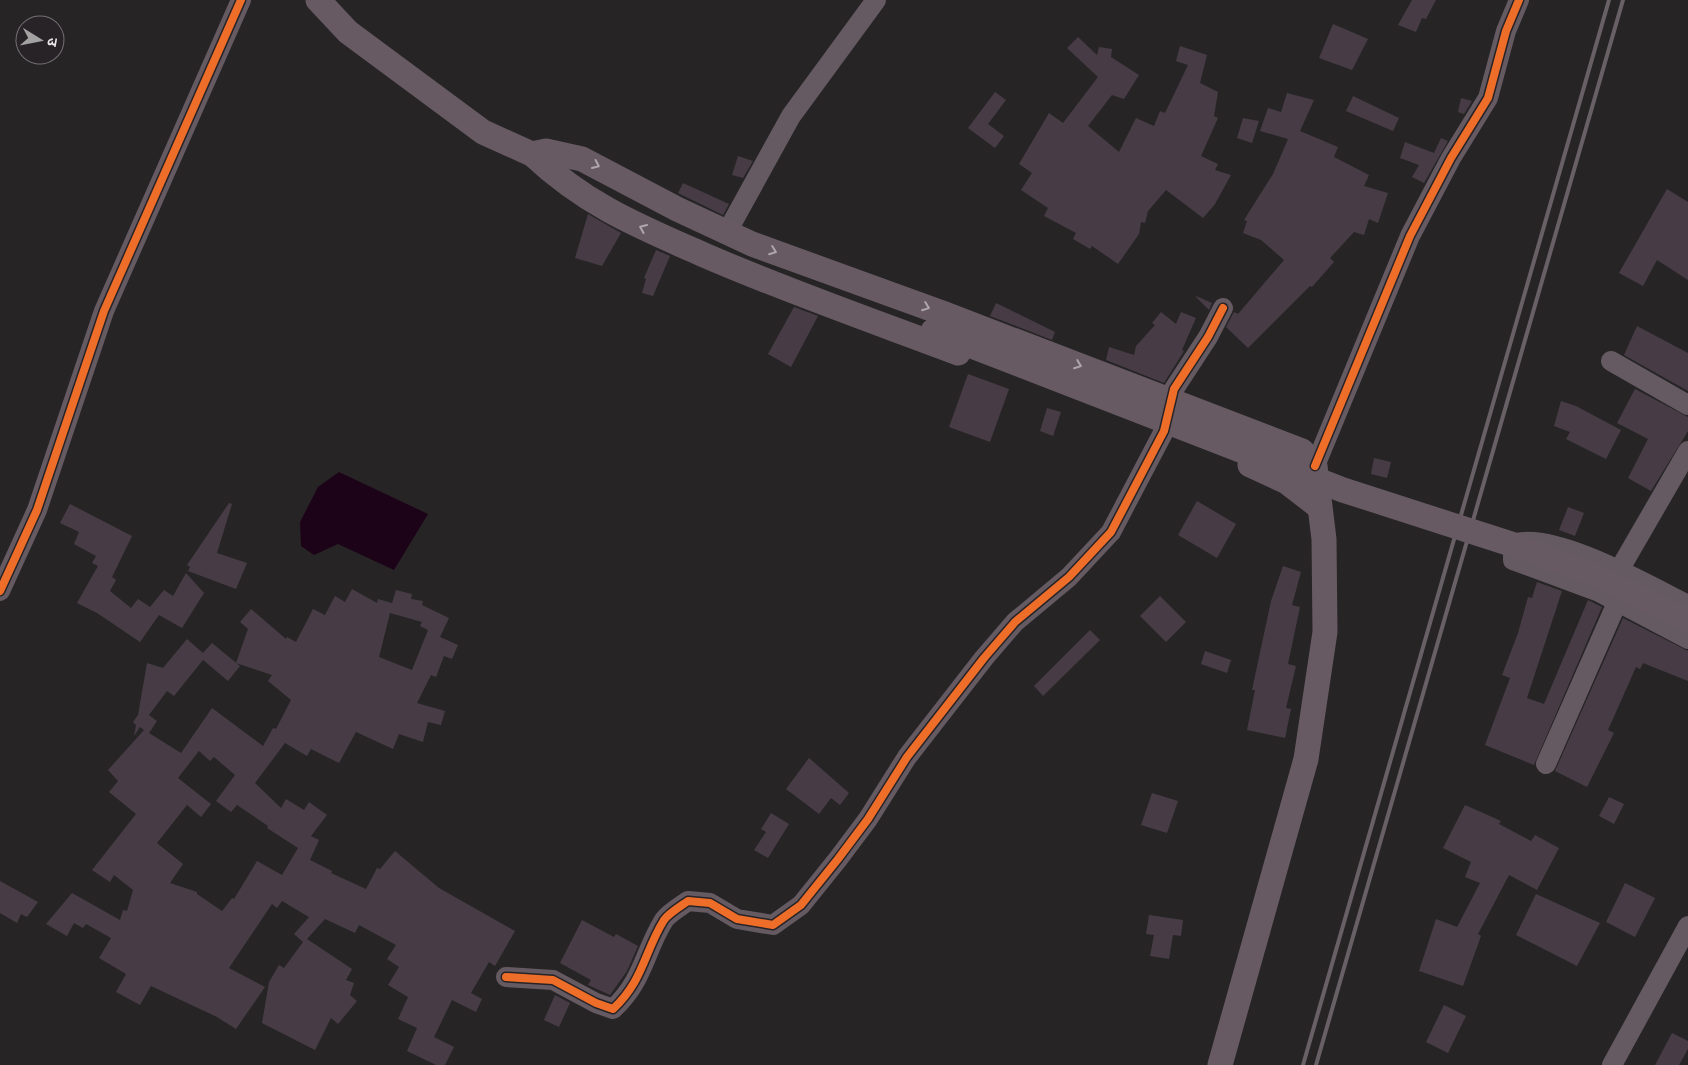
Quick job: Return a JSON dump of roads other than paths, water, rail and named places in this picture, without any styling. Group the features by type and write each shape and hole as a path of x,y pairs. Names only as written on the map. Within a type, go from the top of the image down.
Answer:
{"main road":[{"path":"318,0 348,32 483,132 564,168 707,241 796,280 1343,490 1514,545 1592,574 1688,621"},
{"path":"532,154 546,151 582,159 677,209 752,244 919,304 1302,451 1315,466 1318,506 1324,539 1325,632 1306,759 1220,1065"},
{"path":"532,154 553,174 582,196 626,220 747,274 1223,453 1288,482 1318,506"}],"street":[{"path":"0,591 37,510 104,311 241,0"},
{"path":"727,232 791,116 876,0"},
{"path":"1315,466 1410,236 1451,158 1488,98 1506,31 1519,0"},
{"path":"506,977 553,980 596,1003 613,1009 626,997 643,969 664,919 688,901 710,903 737,919 773,926 801,905 868,819 907,757 984,658 1015,622 1069,577 1111,532 1164,431 1174,390 1208,337 1223,308"},
{"path":"1611,360 1688,405"},
{"path":"1546,764 1618,602 1624,574 1688,451"},
{"path":"1688,605 1574,552 1548,544 1524,541 1517,543 1513,551 1513,560 1597,591 1688,639"},
{"path":"1612,1065 1688,926"}],"railway":[{"path":"1303,1065 1609,0"},
{"path":"1316,1065 1623,0"}]}
